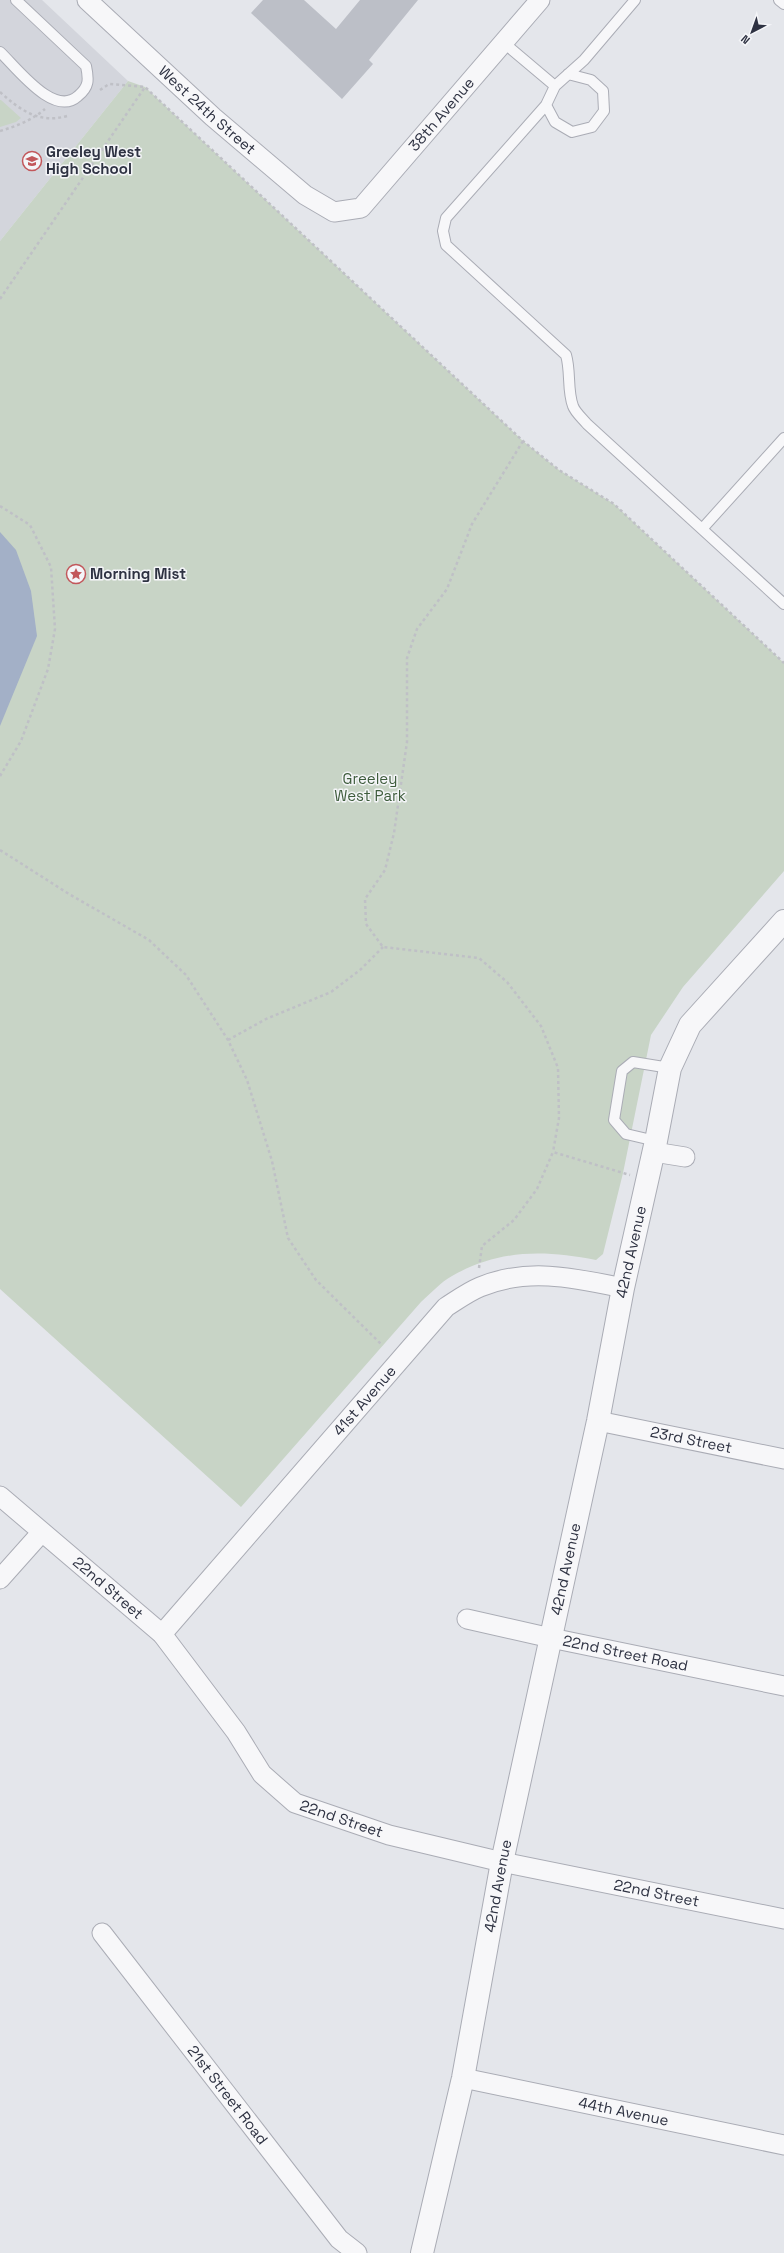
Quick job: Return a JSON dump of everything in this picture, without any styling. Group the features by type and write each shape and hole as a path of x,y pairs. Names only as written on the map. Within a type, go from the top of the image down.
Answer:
{"street":[{"name":"West 24th Street","path":"87,0 213,117 305,195 334,212"},
{"name":"38th Avenue","path":"334,212 361,208 540,0"},
{"name":"42nd Avenue","path":"422,2253 463,2078 502,1862 598,1421 623,1288 655,1146 670,1068 690,1026 784,921"},
{"path":"655,1146 685,1157"},
{"name":"41st Avenue","path":"162,1634 446,1307 480,1287 528,1274 562,1277 623,1288"},
{"name":"23rd Street","path":"598,1421 784,1459"},
{"name":"22nd Street","path":"0,1496 41,1533 162,1634 236,1732 262,1774 295,1803 389,1834 502,1862 784,1919"},
{"path":"0,1579 41,1533"},
{"name":"22nd Street Road","path":"467,1619 551,1638 784,1686"},
{"name":"21st Street Road","path":"102,1933 339,2239 357,2253"},
{"name":"44th Avenue","path":"463,2078 784,2145"}],"lane":[{"path":"0,52 36,87 60,103 73,101 83,92 89,81 86,66 16,0"},
{"path":"635,0 584,60 555,86 546,105 446,218 443,231 446,245 566,355 569,365 570,397 574,408 587,424 784,604"},
{"path":"779,0 784,4"},
{"path":"504,43 555,86"},
{"path":"546,105 555,122 572,132 592,127 604,111 602,91 591,80 568,74"},
{"path":"702,529 784,438"},
{"path":"655,1146 626,1134 614,1120 622,1071 633,1062 670,1068"}],"path":[{"path":"0,299 145,87 523,441 560,470 614,504 784,663"},
{"path":"0,131 17,127 36,117 55,101"},
{"path":"480,1287 479,1264 482,1246 514,1220 537,1189 553,1152 559,1118 558,1068 541,1026 507,982 479,958 383,947 366,924 364,898 385,870 394,833 407,742 407,658 417,629 447,589 472,524 523,441"},
{"path":"0,506 30,525 51,567 54,629 48,669 24,734 0,776"},
{"path":"0,850 69,894 149,940 186,975 228,1040 247,1080 272,1161 288,1238 316,1280 382,1345"},
{"path":"228,1040 266,1019 332,992 360,970 383,947"},
{"path":"553,1152 647,1179"}],"shaded area":[{"name":"Greeley West High School","path":"0,0 42,0 128,81 0,241"}],"green space":[{"name":"Greeley West Park","path":"128,81 145,87 523,441 559,470 614,504 784,663 784,871 683,987 651,1035 623,1173 603,1254 596,1260 558,1254 522,1254 505,1256 470,1267 448,1278 421,1302 241,1507 0,1289 0,241"},
{"path":"0,100 21,118 16,122 0,127"}],"water":[{"path":"0,532 16,550 31,591 37,636 0,726"}],"building":[{"path":"263,0 304,0 336,29 360,0 418,0 369,60 373,64 342,99 251,13"}],"place":[{"name":"Greeley West High School","path":"32,161"},
{"name":"Morning Mist","path":"76,574"}]}
